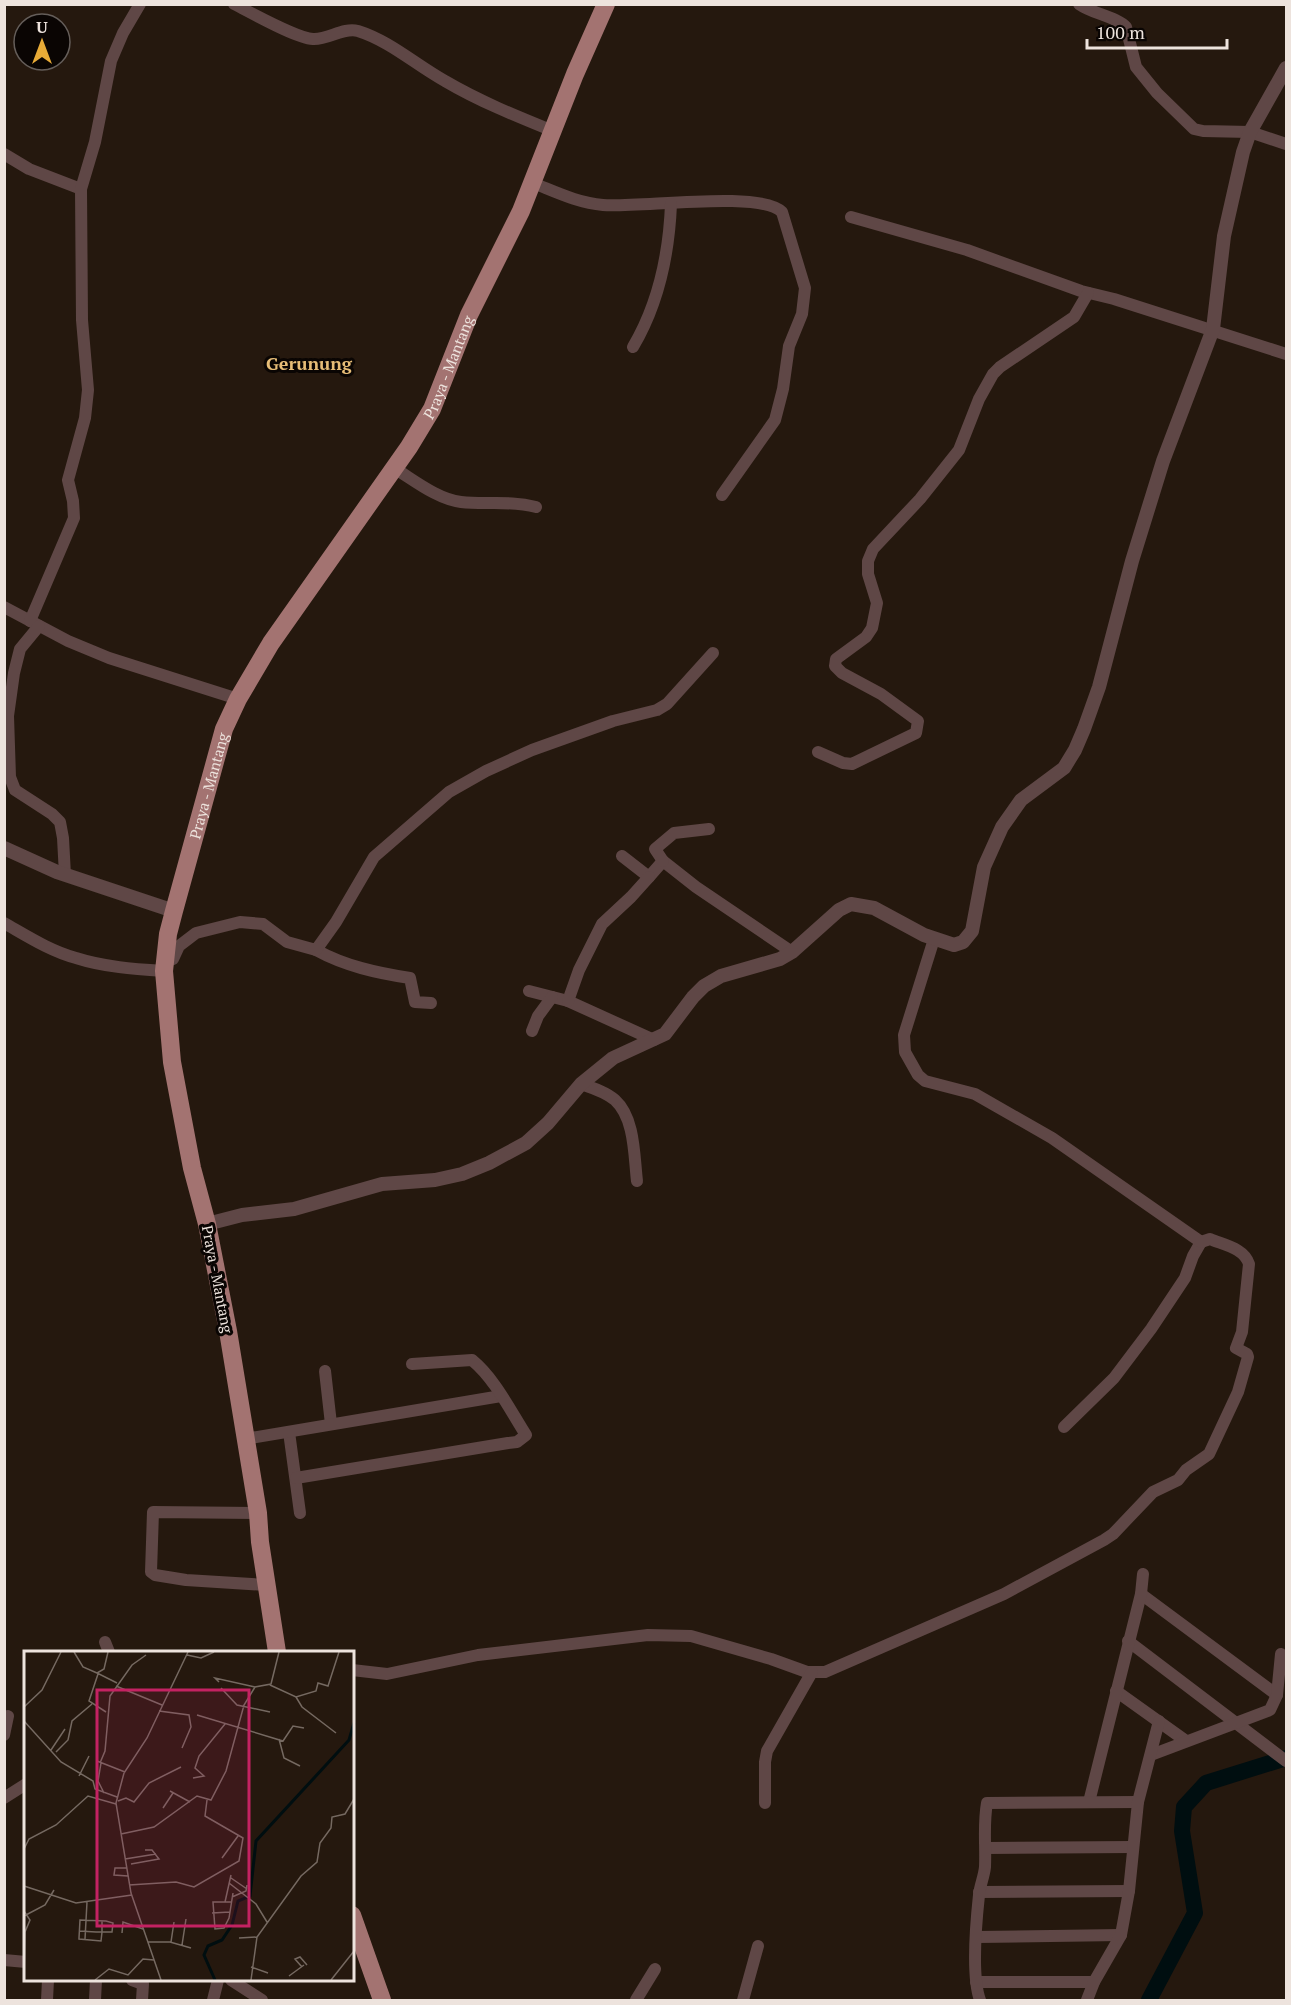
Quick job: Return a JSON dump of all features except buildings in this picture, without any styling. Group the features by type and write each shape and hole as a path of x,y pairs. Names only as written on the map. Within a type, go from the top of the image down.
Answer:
{"main road":[{"name":"Praya - Mantang","path":"277,1651 258,1513 228,1331 207,1224 192,1168 172,1062 164,967 174,911 224,729 238,699 272,643 394,468 432,409 469,315 521,211 606,4"},
{"path":"354,1921 382,2001"}],"street":[{"path":"65,875 60,822 52,814 15,790 10,777 8,716 20,649 35,623 74,518 68,480 85,418 87,390 82,320 81,189 95,142 111,61 123,33 140,4"},
{"path":"234,4 307,39 324,39 339,33 357,31 405,54 444,81 553,131"},
{"path":"1079,4 1090,12 1122,23 1126,27 1136,67 1157,93 1194,129 1250,132 1287,144"},
{"path":"207,1224 242,1215 294,1209 382,1184 435,1180 462,1174 489,1163 526,1143 548,1124 582,1084 613,1058 654,1040 671,1028 693,997 711,982 729,974 769,964 792,952 839,910 851,904 874,908 934,939 954,945 968,938 972,931 984,867 1002,827 1021,800 1064,768 1076,750 1099,687 1132,561 1163,461 1206,353 1213,329 1224,236 1250,132 1287,68"},
{"path":"4,154 29,169 81,189"},
{"path":"533,183 585,202 618,206 694,202 761,203 778,208 785,221 805,288 802,314 787,357 778,414 722,495"},
{"path":"633,347 653,306 666,258 671,204"},
{"path":"851,217 967,250 1088,293 1213,329 1287,354"},
{"path":"818,752 852,765 916,733 918,721 881,694 842,673 835,666 836,659 866,638 876,615 877,603 868,574 868,561 873,549 920,499 959,450 979,399 993,374 1074,317 1088,293"},
{"path":"394,468 451,500 511,502 536,507"},
{"path":"4,607 109,658 238,699"},
{"path":"316,950 336,922 374,857 449,792 486,771 532,750 613,721 657,710 667,704 713,653"},
{"path":"709,829 670,835 655,849 663,861 696,887 792,952"},
{"path":"4,848 65,875 174,911"},
{"path":"622,856 649,877"},
{"path":"568,1001 579,970 602,924 631,897 663,861"},
{"path":"4,923 44,945 76,958 114,967 164,967 173,959 179,946 196,933 240,922 263,924 287,942 316,950 363,969 410,978 415,1002 431,1003"},
{"path":"934,939 904,1035 905,1052 918,1075 925,1081 975,1094 1052,1138 1201,1242"},
{"path":"529,991 568,1001 654,1040"},
{"path":"532,1031 538,1016 552,997"},
{"path":"582,1084 609,1096 621,1106 627,1120 637,1181"},
{"path":"354,1670 387,1674 478,1655 648,1635 700,1638 812,1672 833,1670 882,1646 1004,1594 1113,1534 1153,1492 1178,1480 1186,1470 1209,1454 1238,1392 1248,1356 1236,1348 1242,1332 1249,1264 1241,1251 1210,1239 1201,1242 1185,1278 1151,1329 1114,1378 1064,1427"},
{"path":"296,1478 517,1442 526,1435 480,1366 472,1360 412,1364"},
{"path":"325,1371 331,1424"},
{"path":"245,1439 501,1396"},
{"path":"289,1431 300,1513"},
{"path":"258,1513 153,1512 152,1572 155,1575 186,1580 266,1585"},
{"path":"1089,1802 1141,1594 1143,1574"},
{"path":"1141,1594 1277,1695"},
{"path":"1128,1641 1287,1761"},
{"path":"1151,1755 1270,1710 1277,1695 1281,1654"},
{"path":"765,1803 767,1751 812,1672"},
{"path":"1116,1692 1186,1741"},
{"path":"4,1735 8,1716"},
{"path":"1087,2001 1094,1983 1121,1935 1129,1891 1138,1802 1159,1721"},
{"path":"4,1798 24,1785"},
{"path":"981,2001 976,1983 977,1937 979,1892 985,1871 986,1848 983,1823 987,1803 1138,1802"},
{"path":"986,1848 1133,1847"},
{"path":"979,1892 1129,1891"},
{"path":"977,1937 1121,1935"},
{"path":"743,2001 758,1946"},
{"path":"4,1960 24,1962"},
{"path":"636,2001 655,1969"},
{"path":"47,2001 48,1981"},
{"path":"95,2001 96,1981"},
{"path":"135,1981 143,1984 142,2001"},
{"path":"213,2001 218,1981"},
{"path":"232,1981 262,2001"},
{"path":"976,1983 1094,1983"}],"waterway":[{"path":"1149,2000 1195,1913 1182,1831 1184,1807 1206,1783 1286,1758"}],"district":[{"name":"Gerunung","path":"309,363"}]}
